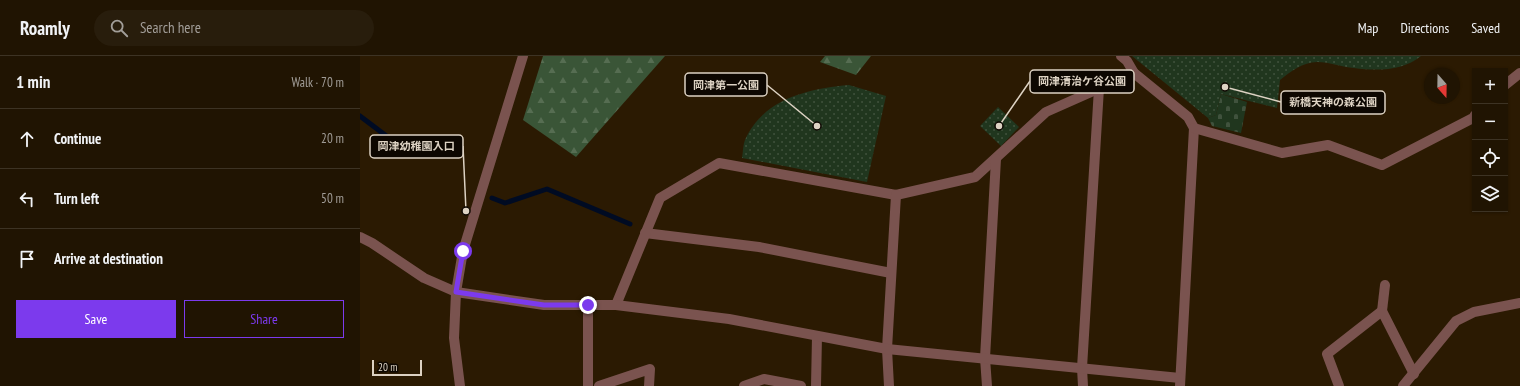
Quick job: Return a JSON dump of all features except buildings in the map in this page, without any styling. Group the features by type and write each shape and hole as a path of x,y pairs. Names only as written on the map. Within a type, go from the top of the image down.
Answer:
{"street":[{"path":"460,386 454,338 456,292 463,251 523,56"},
{"path":"360,237 372,243 424,278 456,292 544,305 616,305 730,319 887,349 1082,368 1180,382 1194,128 1188,117 1134,73 1121,56"},
{"path":"616,305 660,198 719,163 896,195 975,177 1046,112 1134,73"},
{"path":"1508,83 1520,73"},
{"path":"1083,386 1082,368 1099,88"},
{"path":"1194,128 1282,153 1328,145 1382,164 1472,119"},
{"path":"987,386 985,358 996,159"},
{"path":"889,386 887,349 896,195"},
{"path":"645,233 759,247 891,273"},
{"path":"1385,285 1382,311 1414,374"},
{"path":"1403,386 1456,321 1474,312 1520,303"},
{"path":"588,305 588,386"},
{"path":"1339,386 1327,354 1382,311"},
{"path":"816,386 817,336"},
{"path":"598,386 650,369 649,386"},
{"path":"744,386 764,378 801,386"}],"green space":[{"path":"543,56 665,56 576,157 523,120"},
{"path":"825,56 871,56 856,75 820,62"},
{"path":"1132,56 1421,56 1406,65 1389,69 1363,69 1322,62 1312,62 1292,71 1280,80 1277,108 1221,94 1216,115 1208,118"},
{"path":"849,85 886,96 867,182 742,158 745,140 753,126 775,105 803,93 818,89"},
{"path":"1221,94 1247,102 1241,133 1212,126 1208,118 1216,115"},
{"path":"998,107 1019,127 1001,146 980,126"}],"waterway":[{"path":"360,116 401,147"},
{"path":"492,198 505,203 547,189 630,224"}],"place":[{"name":"新橋天神の森公園","path":"1225,87"},
{"name":"岡津第一公園","path":"817,126"},
{"name":"岡津清治ケ谷公園","path":"999,126"},
{"name":"岡津幼稚園入口","path":"466,211"}],"route":[{"path":"463,251 456,292 544,305 588,305"}]}
